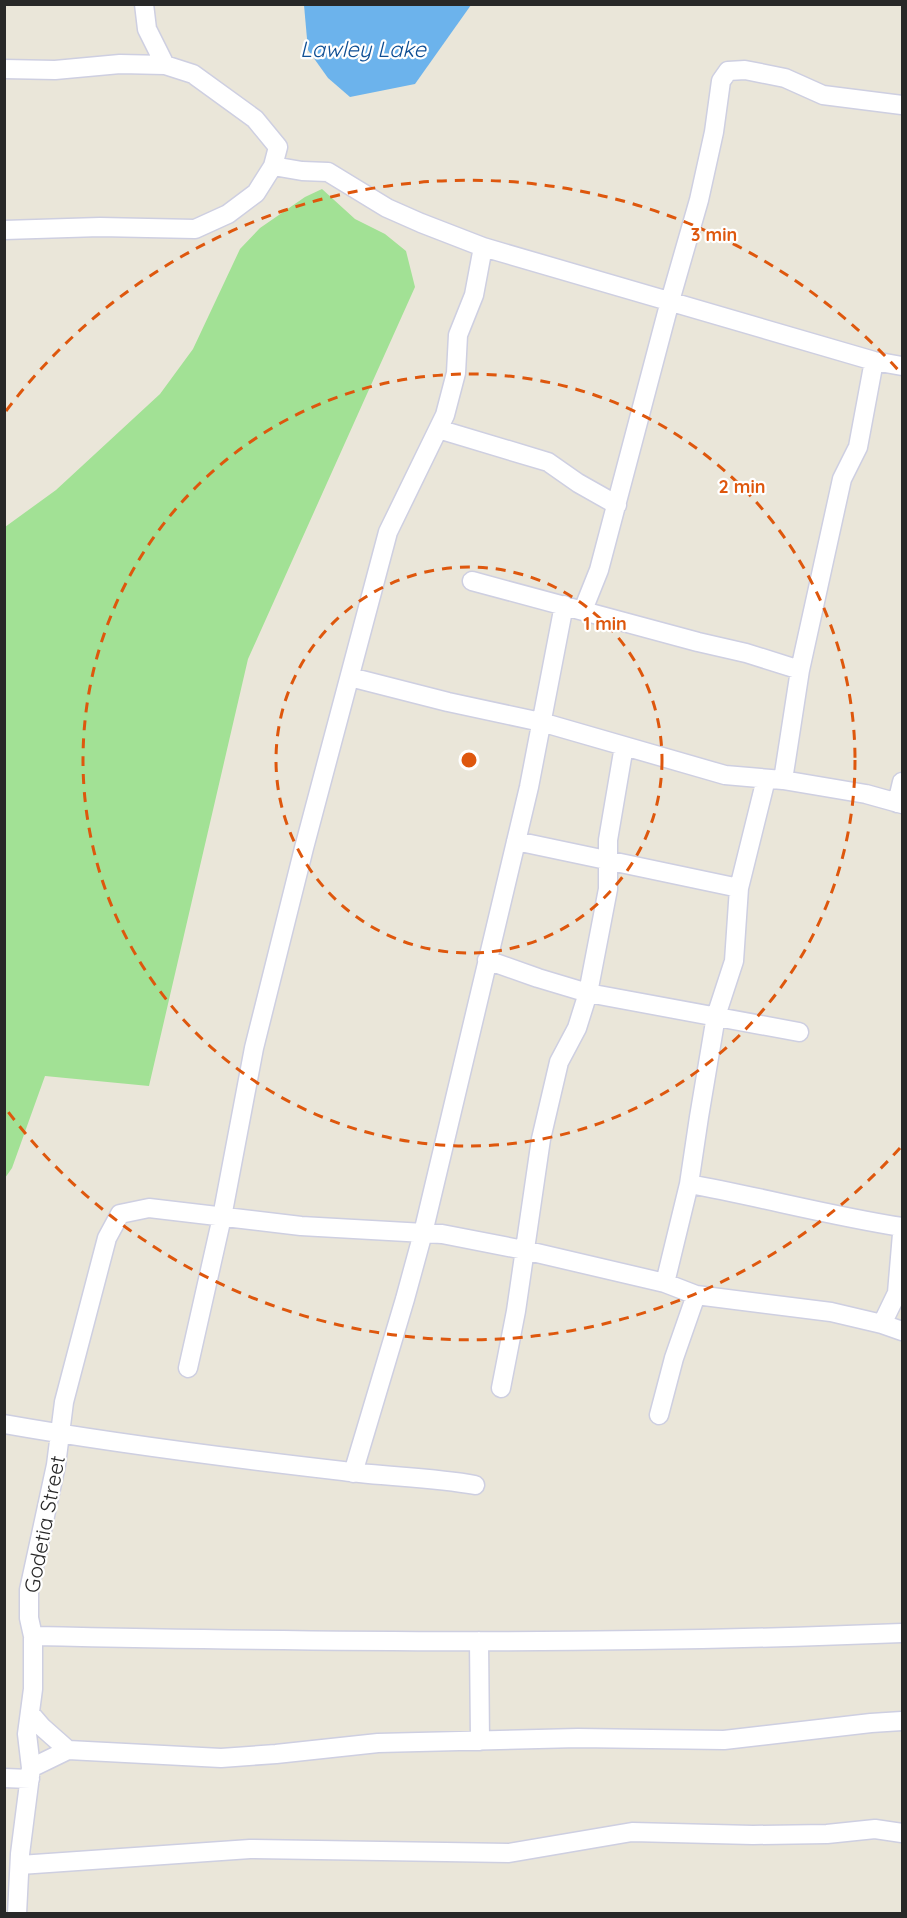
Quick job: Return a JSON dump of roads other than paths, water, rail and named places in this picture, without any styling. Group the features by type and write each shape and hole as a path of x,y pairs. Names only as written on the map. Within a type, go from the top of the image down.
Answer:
{"street":[{"path":"144,4 147,29 165,65"},
{"path":"4,69 55,70 120,64 165,65 193,74 255,119 278,147 273,166 256,193 228,214 195,230 100,227 4,230"},
{"path":"583,610 599,570 699,200 714,132 721,81 728,71 745,70 784,78 823,95 903,105"},
{"path":"273,166 302,171 328,172 387,208 483,247 874,361 903,366"},
{"path":"188,1368 222,1217 254,1048 304,848 388,532 445,415 456,373 458,334 474,295 483,247"},
{"path":"665,1283 689,1184 716,1016 734,961 739,888 775,779 842,479 858,447 874,361"},
{"path":"438,429 548,462 578,483 617,505"},
{"path":"472,581 746,653 800,670"},
{"path":"352,1473 423,1233 516,840 564,605"},
{"path":"350,677 448,702 541,722 725,775 775,779 866,794 900,804 903,782"},
{"path":"501,1388 516,1311 541,1139 559,1062 577,1028 588,993 608,889 608,840 624,746"},
{"path":"516,840 739,888"},
{"path":"487,960 588,993 799,1032"},
{"path":"689,1184 760,1197 849,1219 903,1227"},
{"name":"Godetia Street","path":"17,1914 20,1865 31,1774 27,1734 33,1689 33,1636 29,1618 29,1590 56,1465 64,1402 106,1238 120,1214 149,1208 222,1217"},
{"path":"222,1217 301,1226 442,1234 524,1250 665,1283 696,1295 831,1312 903,1331"},
{"path":"882,1324 897,1293 902,1246"},
{"path":"659,1415 674,1358 696,1295"},
{"path":"4,1424 60,1434 352,1473 442,1479 475,1485"},
{"path":"33,1636 479,1641 903,1633"},
{"path":"479,1641 480,1741"},
{"path":"30,1713 68,1750"},
{"path":"4,1778 31,1774 68,1750 222,1758 378,1743 578,1738 724,1740 903,1721"},
{"path":"20,1865 250,1849 509,1853 632,1832 753,1835 827,1834 876,1829 903,1833"}],"water":[{"name":"Lawley Lake","path":"304,4 471,5 415,84 350,97 328,78 308,50"}]}
